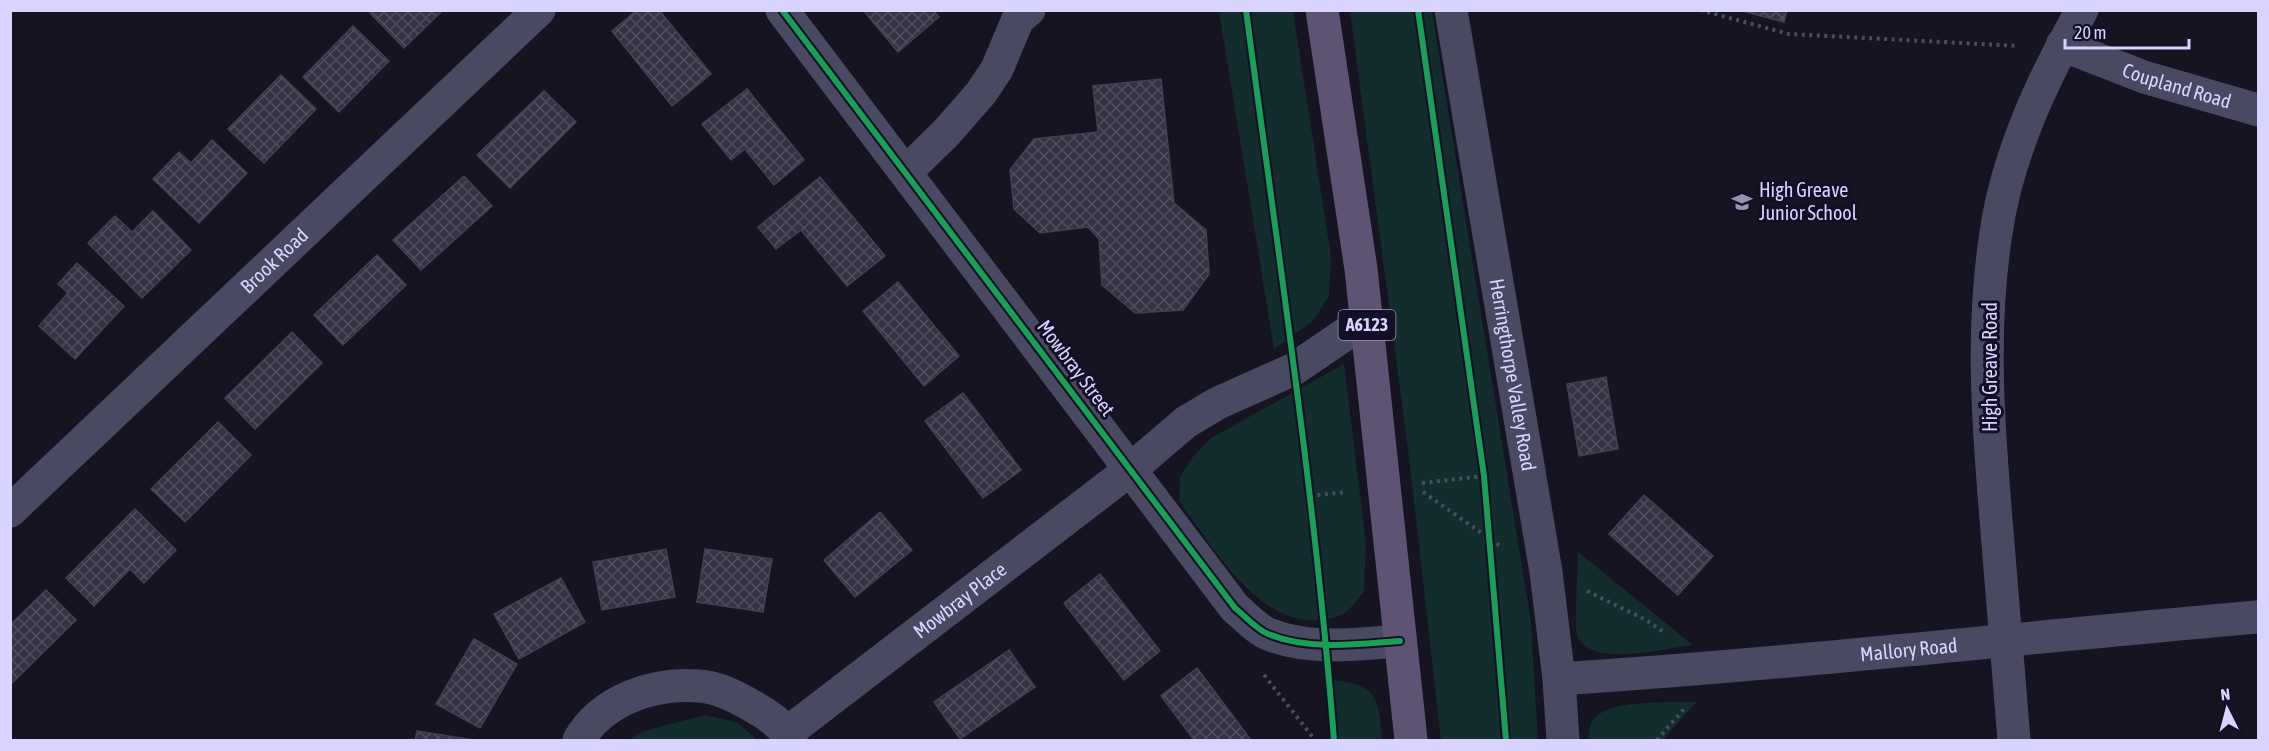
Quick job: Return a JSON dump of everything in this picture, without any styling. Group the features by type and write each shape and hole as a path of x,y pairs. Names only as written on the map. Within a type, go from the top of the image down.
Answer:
{"main road":[{"name":"A6123","path":"1323,10 1366,320 1411,741"}],"street":[{"name":"Brook Road","path":"10,511 539,10"},
{"name":"Mowbray Street","path":"782,10 1235,609 1266,633 1291,641 1327,646 1401,641"},
{"path":"906,172 946,134 981,93 997,69 1018,19 1029,10"},
{"name":"Herringthorpe Valley Road","path":"1451,10 1546,572 1559,679 1563,741"},
{"name":"High Greave Road","path":"2014,741 1987,405 1988,314 1996,232 2020,139 2062,45 2082,10"},
{"name":"Coupland Road","path":"2062,45 2144,77 2259,110"},
{"name":"Mowbray Place","path":"579,741 606,711 635,694 667,686 700,686 733,695 761,711 789,737 1131,469 1186,422 1218,403 1294,369 1366,320"},
{"name":"Mallory Road","path":"1559,679 1717,669 2006,639 2259,617"}],"path":[{"path":"1700,10 1789,34 2010,46 2062,45"},
{"path":"1308,484 1311,507"},
{"path":"1413,484 1490,541 1546,572 1646,620 1717,669"}],"green space":[{"path":"1219,11 1293,11 1331,257 1329,296 1313,321 1274,349"},
{"path":"1350,11 1432,11 1531,622 1538,740 1441,740 1408,449"},
{"path":"1344,364 1366,543 1364,592 1341,615 1314,620 1290,616 1267,604 1246,587 1209,543 1179,501 1180,477 1191,459 1211,438"},
{"path":"1578,552 1693,645 1648,652 1612,654 1596,651 1584,645 1576,629"},
{"path":"1329,680 1357,685 1372,695 1377,703 1382,740 1334,740"},
{"path":"1696,702 1663,740 1588,740 1592,722 1598,714 1609,709 1639,703"},
{"path":"705,715 736,722 758,740 628,740 644,731"}],"building":[{"path":"372,10 443,10 404,48 370,13"},
{"path":"637,10 659,10 711,74 672,106 612,31"},
{"path":"863,10 933,10 939,17 898,52"},
{"path":"1739,10 1787,10 1784,22"},
{"path":"353,26 389,61 339,112 303,77"},
{"path":"281,75 316,109 264,163 228,129"},
{"path":"1161,79 1174,203 1206,230 1209,274 1183,310 1135,313 1102,285 1099,239 1088,227 1040,233 1014,209 1010,170 1034,139 1098,132 1093,86"},
{"path":"747,89 804,160 774,185 745,149 731,160 702,124"},
{"path":"544,91 576,122 510,188 477,155"},
{"path":"212,140 247,173 199,223 153,179 179,152 191,163"},
{"path":"464,176 492,206 421,270 393,240"},
{"path":"820,177 885,256 847,286 801,230 776,249 758,227"},
{"path":"153,211 191,250 142,298 88,243 115,216 132,232"},
{"path":"377,255 406,285 343,345 314,315"},
{"path":"77,263 124,306 75,359 39,326 68,293 58,284"},
{"path":"898,282 959,356 924,386 863,311"},
{"path":"292,332 322,363 255,429 225,398"},
{"path":"1606,377 1618,449 1579,456 1567,384"},
{"path":"963,393 1021,470 983,498 925,421"},
{"path":"218,422 251,455 185,522 151,489"},
{"path":"1644,495 1713,556 1678,595 1609,534"},
{"path":"135,509 176,550 144,583 130,569 94,606 66,578"},
{"path":"880,512 912,550 855,597 824,560"},
{"path":"666,549 675,597 602,610 593,562"},
{"path":"705,549 772,559 763,612 697,602"},
{"path":"1100,574 1160,651 1124,680 1064,603"},
{"path":"561,578 585,622 519,659 494,614"},
{"path":"46,590 76,620 12,683 10,625"},
{"path":"474,639 517,664 480,728 436,704"},
{"path":"1009,650 1035,687 960,739 934,702"},
{"path":"1197,668 1251,740 1194,740 1161,696"},
{"path":"417,731 473,740 415,740"}],"cycle path":[{"path":"782,10 1235,608 1264,632 1300,643 1350,645 1400,641"},
{"path":"1246,10 1317,557 1334,740"},
{"path":"1418,10 1484,476 1506,740"}],"place":[{"name":"High Greave Junior School","path":"1742,202"}]}
